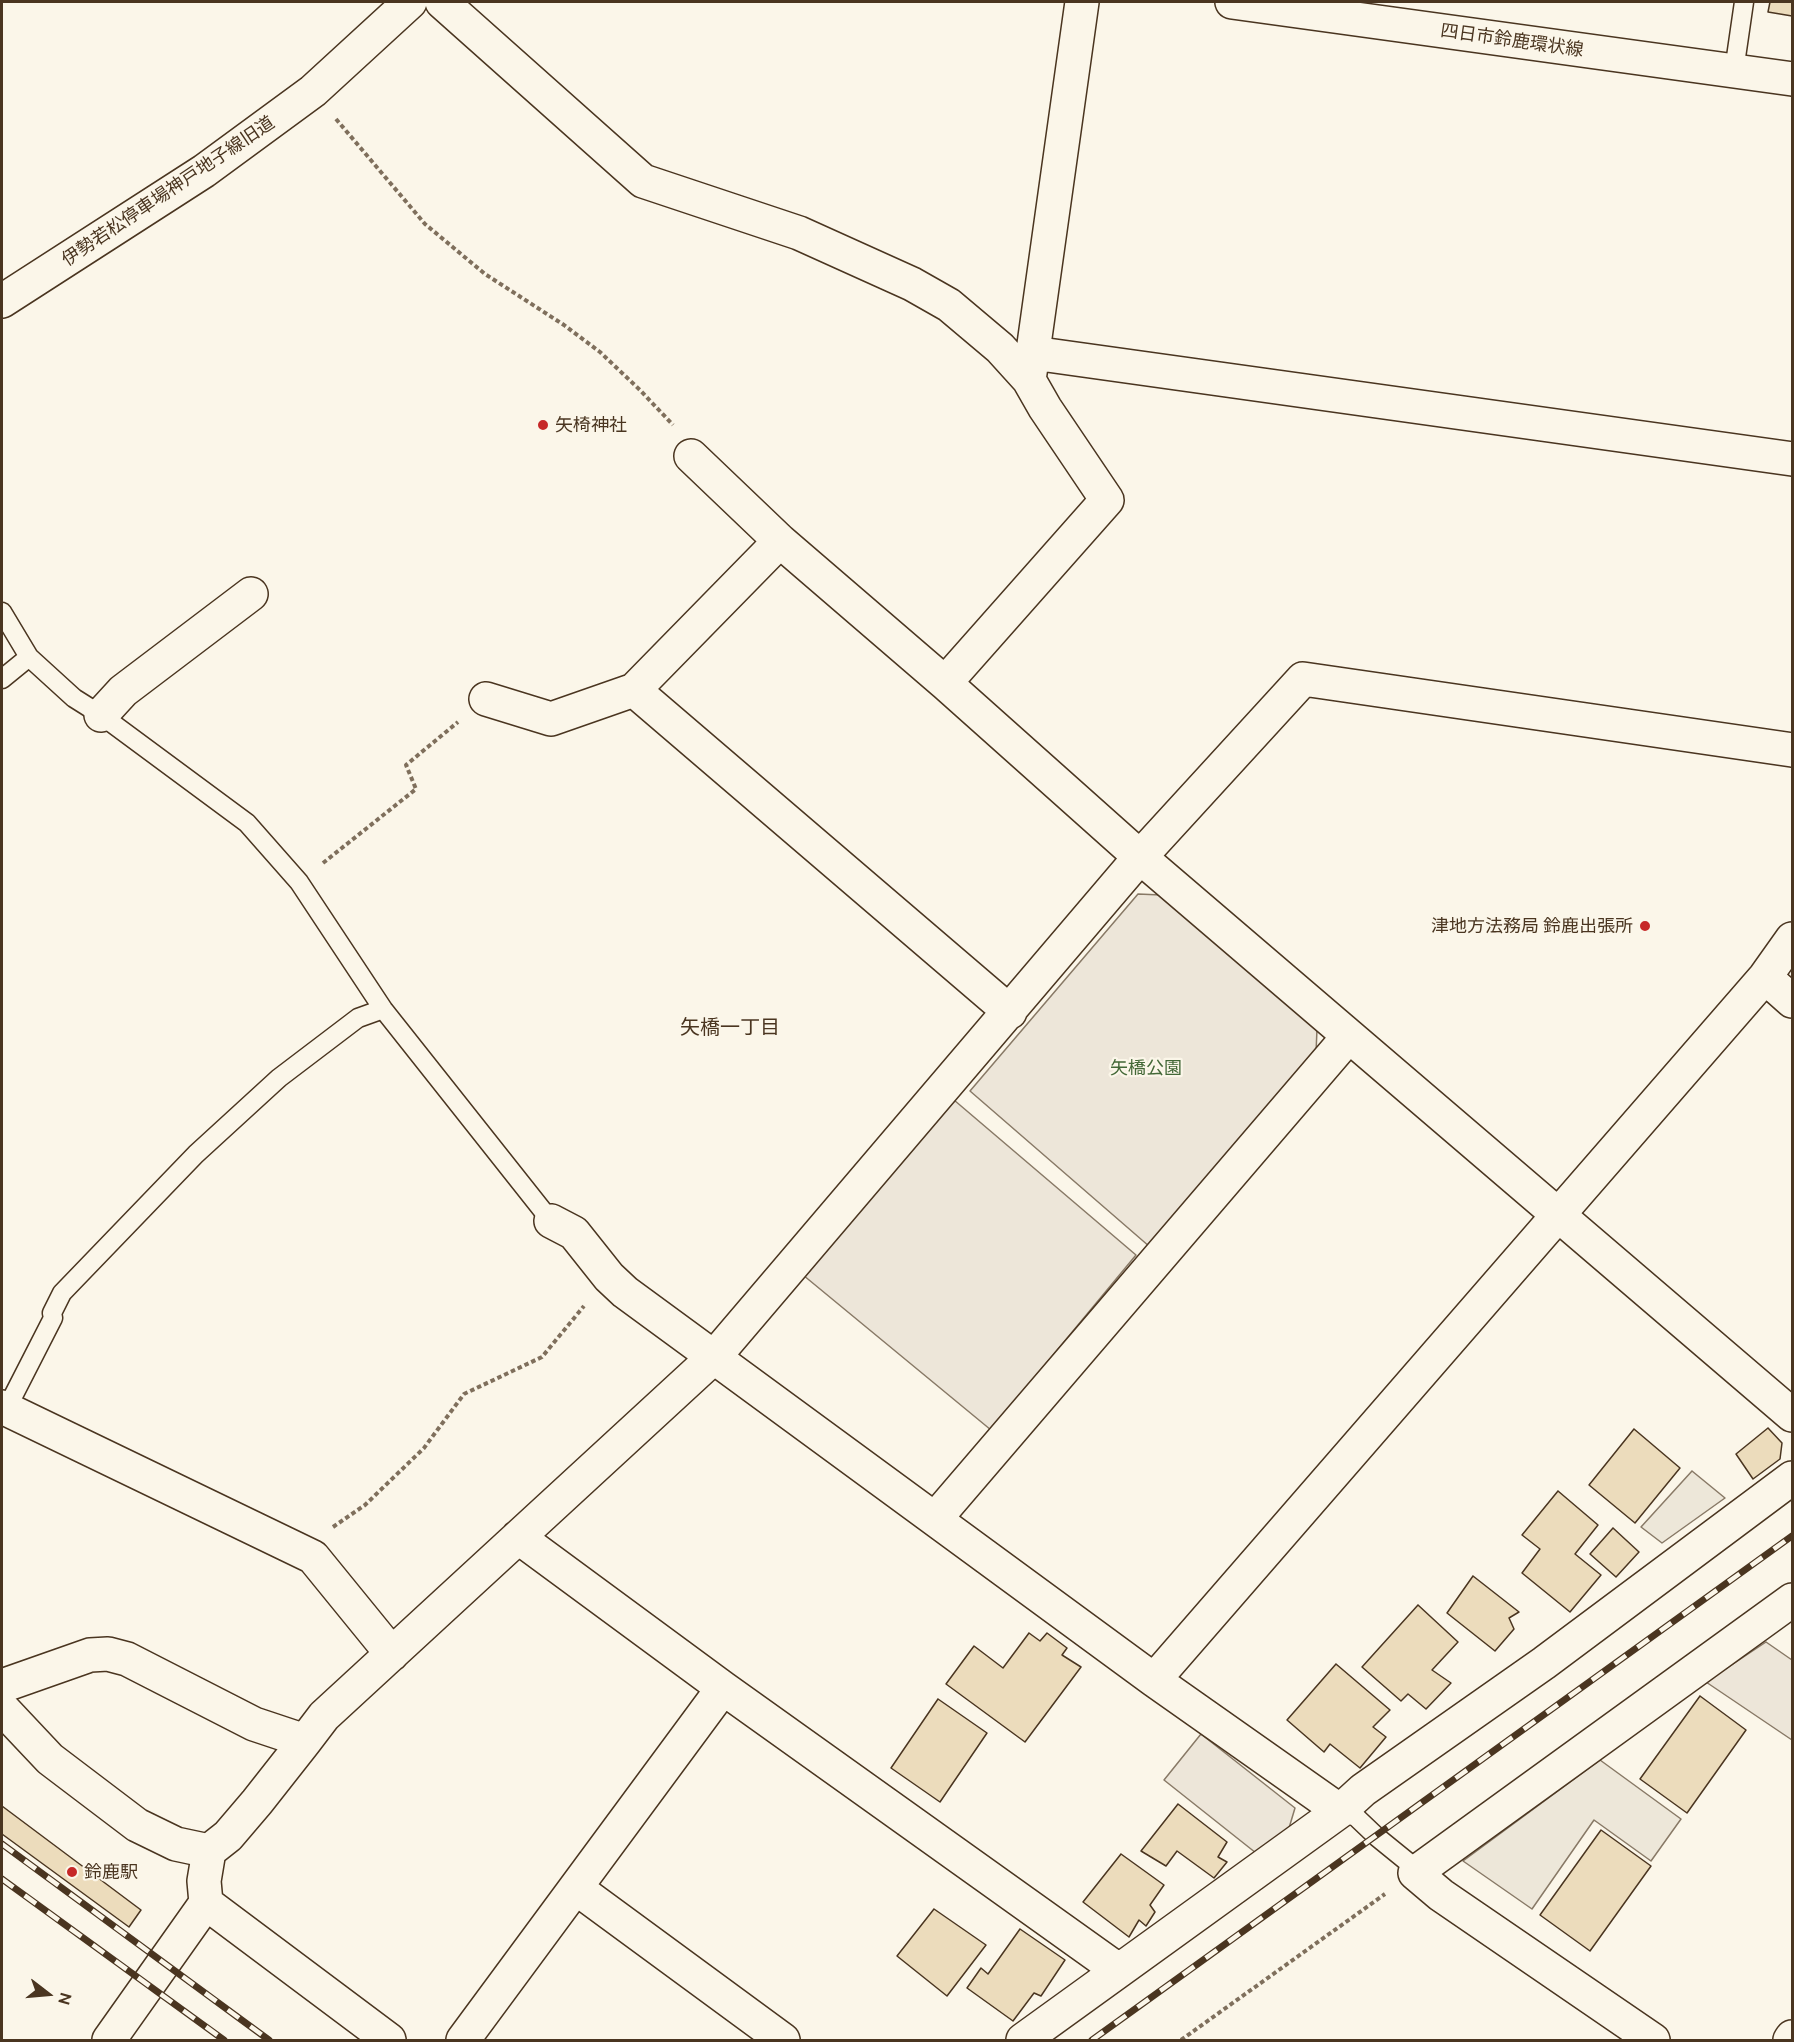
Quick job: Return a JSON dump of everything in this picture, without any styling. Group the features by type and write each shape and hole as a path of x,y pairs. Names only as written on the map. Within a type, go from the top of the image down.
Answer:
{"street":[{"name":"伊勢若松停車場神戸地子線旧道","path":"2,301 204,171 313,91 410,2"},
{"path":"442,2 643,181 799,233 912,284 949,305 1000,348 1031,367 1792,459"},
{"path":"945,683 1107,500 1045,408 1031,367 1082,2"},
{"name":"四日市鈴鹿環状線","path":"1232,2 1792,79"},
{"path":"691,456 780,541 945,683 1140,857 1792,1415"},
{"path":"486,699 551,719 634,690 780,541"},
{"path":"101,716 123,691 252,594"},
{"path":"109,2040 206,1904 204,1881 209,1851 228,1836 257,1802 324,1716 715,1356 1140,857 1303,679 1792,750"},
{"path":"634,690 1010,1012"},
{"path":"1154,1680 1765,977 1792,939"},
{"path":"1765,977 1792,1000"},
{"path":"935,1519 1349,1036"},
{"path":"551,1221 574,1233 609,1277 625,1292 1154,1680 1340,1811"},
{"path":"4,1408 313,1557 392,1654"},
{"path":"1023,2040 1340,1811 1363,1790 1544,1663 1792,1478"},
{"path":"518,1537 723,1688 1118,1970"},
{"path":"1653,2040 1441,1895 1415,1873 1792,1600"},
{"path":"2,1686 90,1655 108,1654 127,1659 254,1724 305,1741"},
{"path":"463,2040 723,1688"},
{"path":"2,1708 50,1759 137,1825 176,1844 209,1851"},
{"path":"576,1888 783,2040"},
{"path":"206,1904 389,2040"}],"lane":[{"path":"1734,71 1744,2"},
{"path":"2,612 29,657 74,698 247,823 299,882 383,1009 551,1221"},
{"path":"2,679 29,657"},
{"path":"4,1408 53,1318 52,1313 62,1293 196,1154 279,1078 358,1018 383,1009"},
{"path":"1340,1811 1356,1817 1409,1863 1415,1873"}],"path":[{"path":"313,91 425,224 485,274 564,325 600,352 672,424 691,456"},
{"path":"299,882 416,789 406,765 486,699"},
{"path":"301,1550 365,1505 424,1448 464,1394 542,1357 609,1277"},
{"path":"1181,2040 1415,1873"}],"green space":[{"name":"矢橋公園","path":"1138,894 1161,895 1317,1029 1316,1053 1150,1247 970,1091"},
{"path":"954,1100 1136,1255 991,1430 803,1275"},
{"path":"1766,1642 1792,1660 1792,1740 1706,1682"},
{"path":"1201,1734 1295,1808 1289,1828 1256,1853 1164,1780"}],"shaded area":[{"path":"1692,1471 1725,1498 1662,1543 1641,1527"},
{"path":"1600,1760 1681,1819 1651,1861 1594,1820 1532,1909 1463,1861"}],"building":[{"path":"1770,2 1792,2 1792,16 1768,12"},
{"path":"1768,1428 1782,1443 1780,1459 1753,1479 1736,1454"},
{"path":"1634,1429 1680,1468 1635,1523 1589,1485"},
{"path":"1558,1491 1598,1525 1575,1554 1601,1575 1570,1612 1522,1573 1540,1549 1522,1535"},
{"path":"1613,1528 1639,1552 1616,1577 1590,1554"},
{"path":"1473,1576 1519,1612 1509,1618 1514,1629 1495,1651 1447,1613"},
{"path":"1418,1605 1458,1642 1432,1670 1451,1683 1426,1709 1408,1694 1401,1701 1362,1667"},
{"path":"1029,1633 1040,1641 1047,1633 1067,1648 1062,1655 1081,1667 1025,1742 946,1684 974,1646 1003,1668"},
{"path":"1336,1664 1390,1710 1373,1727 1386,1737 1360,1768 1330,1744 1324,1752 1287,1720"},
{"path":"1700,1696 1746,1730 1687,1813 1640,1779"},
{"path":"938,1699 987,1733 940,1802 891,1768"},
{"path":"1178,1804 1227,1842 1218,1857 1227,1862 1214,1878 1177,1851 1166,1866 1141,1851"},
{"name":"鈴鹿駅","path":"2,1806 141,1910 129,1927 2,1834"},
{"path":"1601,1830 1651,1866 1590,1951 1540,1915"},
{"path":"1121,1854 1164,1885 1150,1905 1155,1912 1146,1926 1139,1920 1129,1937 1083,1902"},
{"path":"934,1909 986,1945 947,1996 897,1956"},
{"path":"1020,1929 1065,1960 1041,1996 1034,1993 1013,2021 967,1988 981,1968 988,1974"}],"railway":[{"path":"1092,2040 1792,1536"},
{"path":"2,1844 269,2040"},
{"path":"2,1879 224,2040"}],"place":[{"name":"矢椅神社","path":"543,425"},
{"name":"津地方法務局 鈴鹿出張所","path":"1645,926"},
{"name":"鈴鹿駅","path":"72,1872"}],"district":[{"name":"矢橋一丁目","path":"730,1027"}]}
